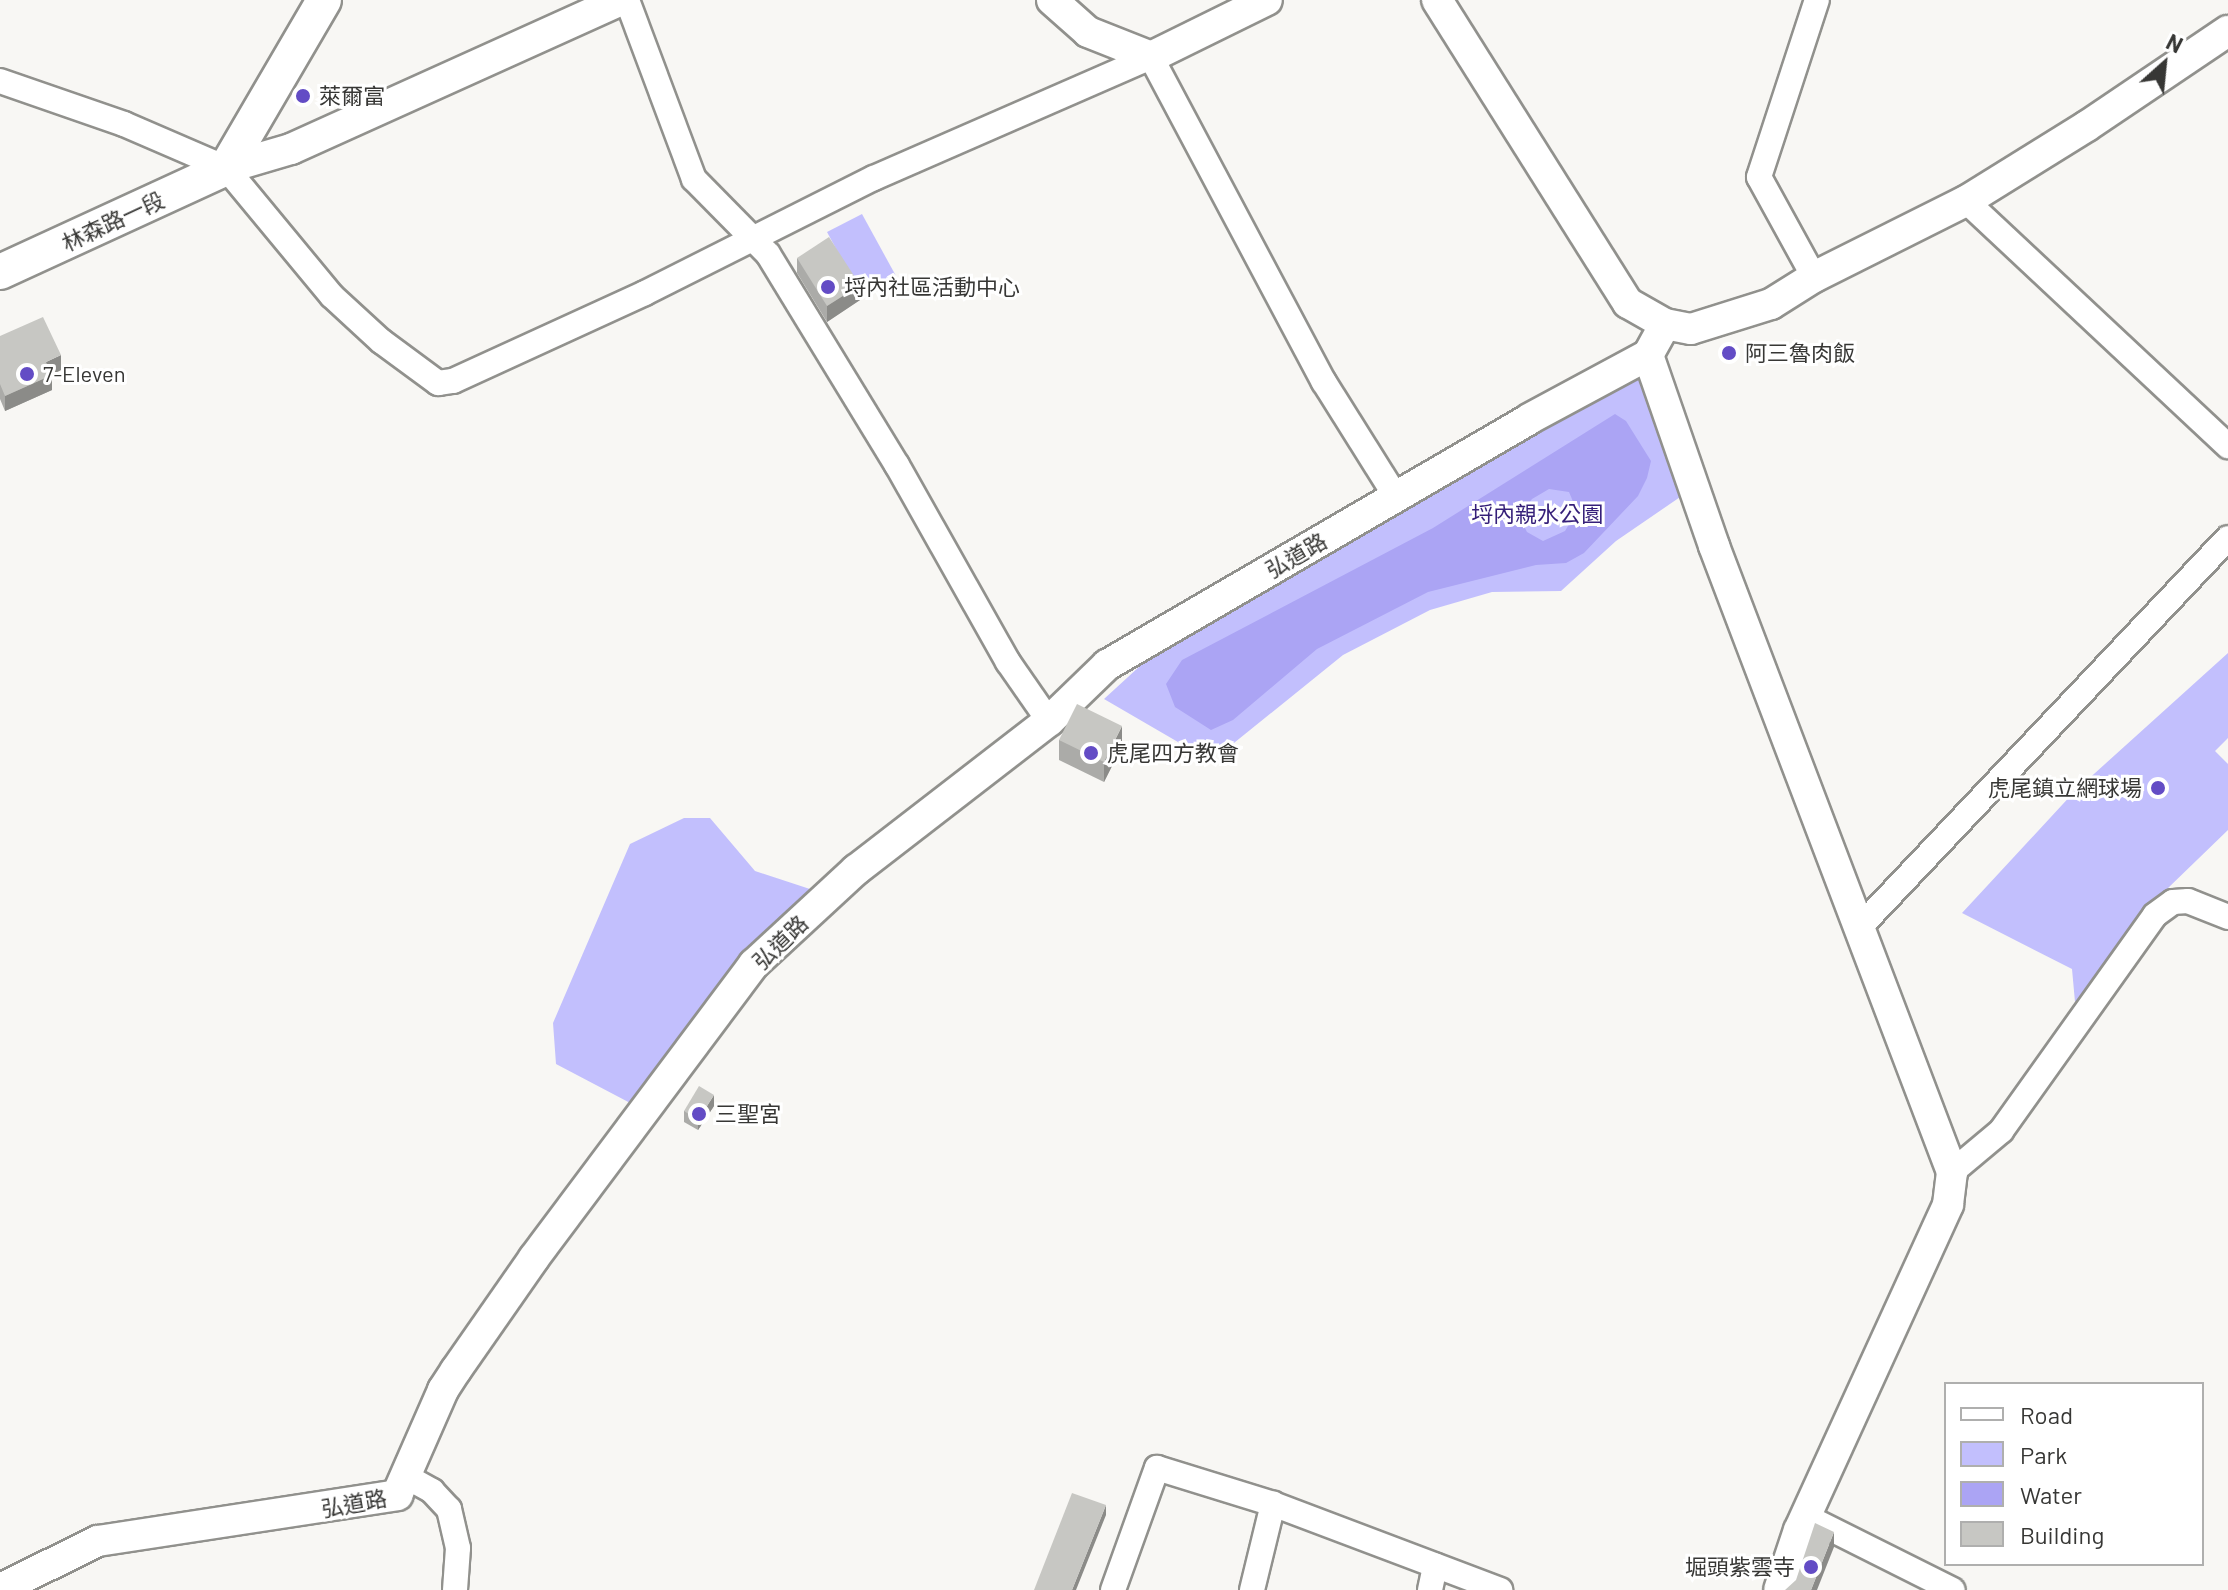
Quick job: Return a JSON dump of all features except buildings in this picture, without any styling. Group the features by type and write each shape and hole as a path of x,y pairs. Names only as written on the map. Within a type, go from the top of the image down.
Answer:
{"main road":[{"path":"226,168 324,0"},
{"name":"林森路一段","path":"0,272 226,168"}],"street":[{"path":"226,168 291,149 624,0 694,179 768,254 881,439 1008,662 1049,721"},
{"path":"1052,0 1088,32 1151,57 1324,382 1396,497"},
{"path":"0,81 124,124 226,168 332,296 381,341 438,383 453,381 645,293 752,236 874,178 1151,57 1267,0"},
{"path":"1437,0 1628,303 1665,324 1691,329 1771,304 1814,277 1966,201 2087,126 2228,31"},
{"path":"1814,277 1759,177 1817,0"},
{"path":"1966,201 2228,446"},
{"path":"1665,324 1648,355 1714,546 1952,1172 1948,1205 1805,1516 1779,1590"},
{"name":"弘道路","path":"0,1589 98,1541 139,1532 350,1505 397,1495 443,1390 543,1246 754,964 856,870 1049,721 1107,665 1529,419 1648,355"},
{"path":"1858,929 2228,538"},
{"path":"1952,1172 2001,1131 2155,915 2173,902 2188,901 2228,917"},
{"path":"1113,1590 1157,1468 1273,1504 1432,1578 1500,1590"},
{"path":"407,1477 432,1491 449,1509 458,1548 455,1590"},
{"path":"1252,1590 1273,1504"},
{"path":"1805,1516 1953,1590"}],"green space":[{"path":"862,214 896,276 861,295 827,232"},
{"name":"埒內親水公園","path":"1641,370 1686,493 1616,541 1561,591 1492,592 1430,610 1343,655 1224,751 1190,749 1104,699 1164,644"},
{"path":"2228,653 2228,738 2215,751 2228,764 2228,830 2167,889 2075,1002 2072,969 1962,913 2074,792"},
{"path":"684,818 710,818 755,871 819,892 634,1105 556,1064 553,1023 630,844"}],"water":[{"path":"1615,414 1626,421 1651,461 1638,496 1584,553 1566,563 1536,565 1428,592 1317,649 1233,720 1211,730 1175,707 1166,684 1182,660 1433,528","holes":["1549,489 1569,492 1577,511 1565,531 1543,541 1527,532 1519,516 1532,499"]}],"place":[{"name":"萊爾富","path":"303,96"},
{"name":"埒內社區活動中心","path":"828,287"},
{"name":"阿三魯肉飯","path":"1729,353"},
{"name":"7-Eleven","path":"27,374"},
{"name":"虎尾四方教會","path":"1091,753"},
{"name":"虎尾鎮立網球場","path":"2158,788"},
{"name":"三聖宮","path":"699,1114"},
{"name":"堀頭紫雲寺","path":"1811,1567"}]}
